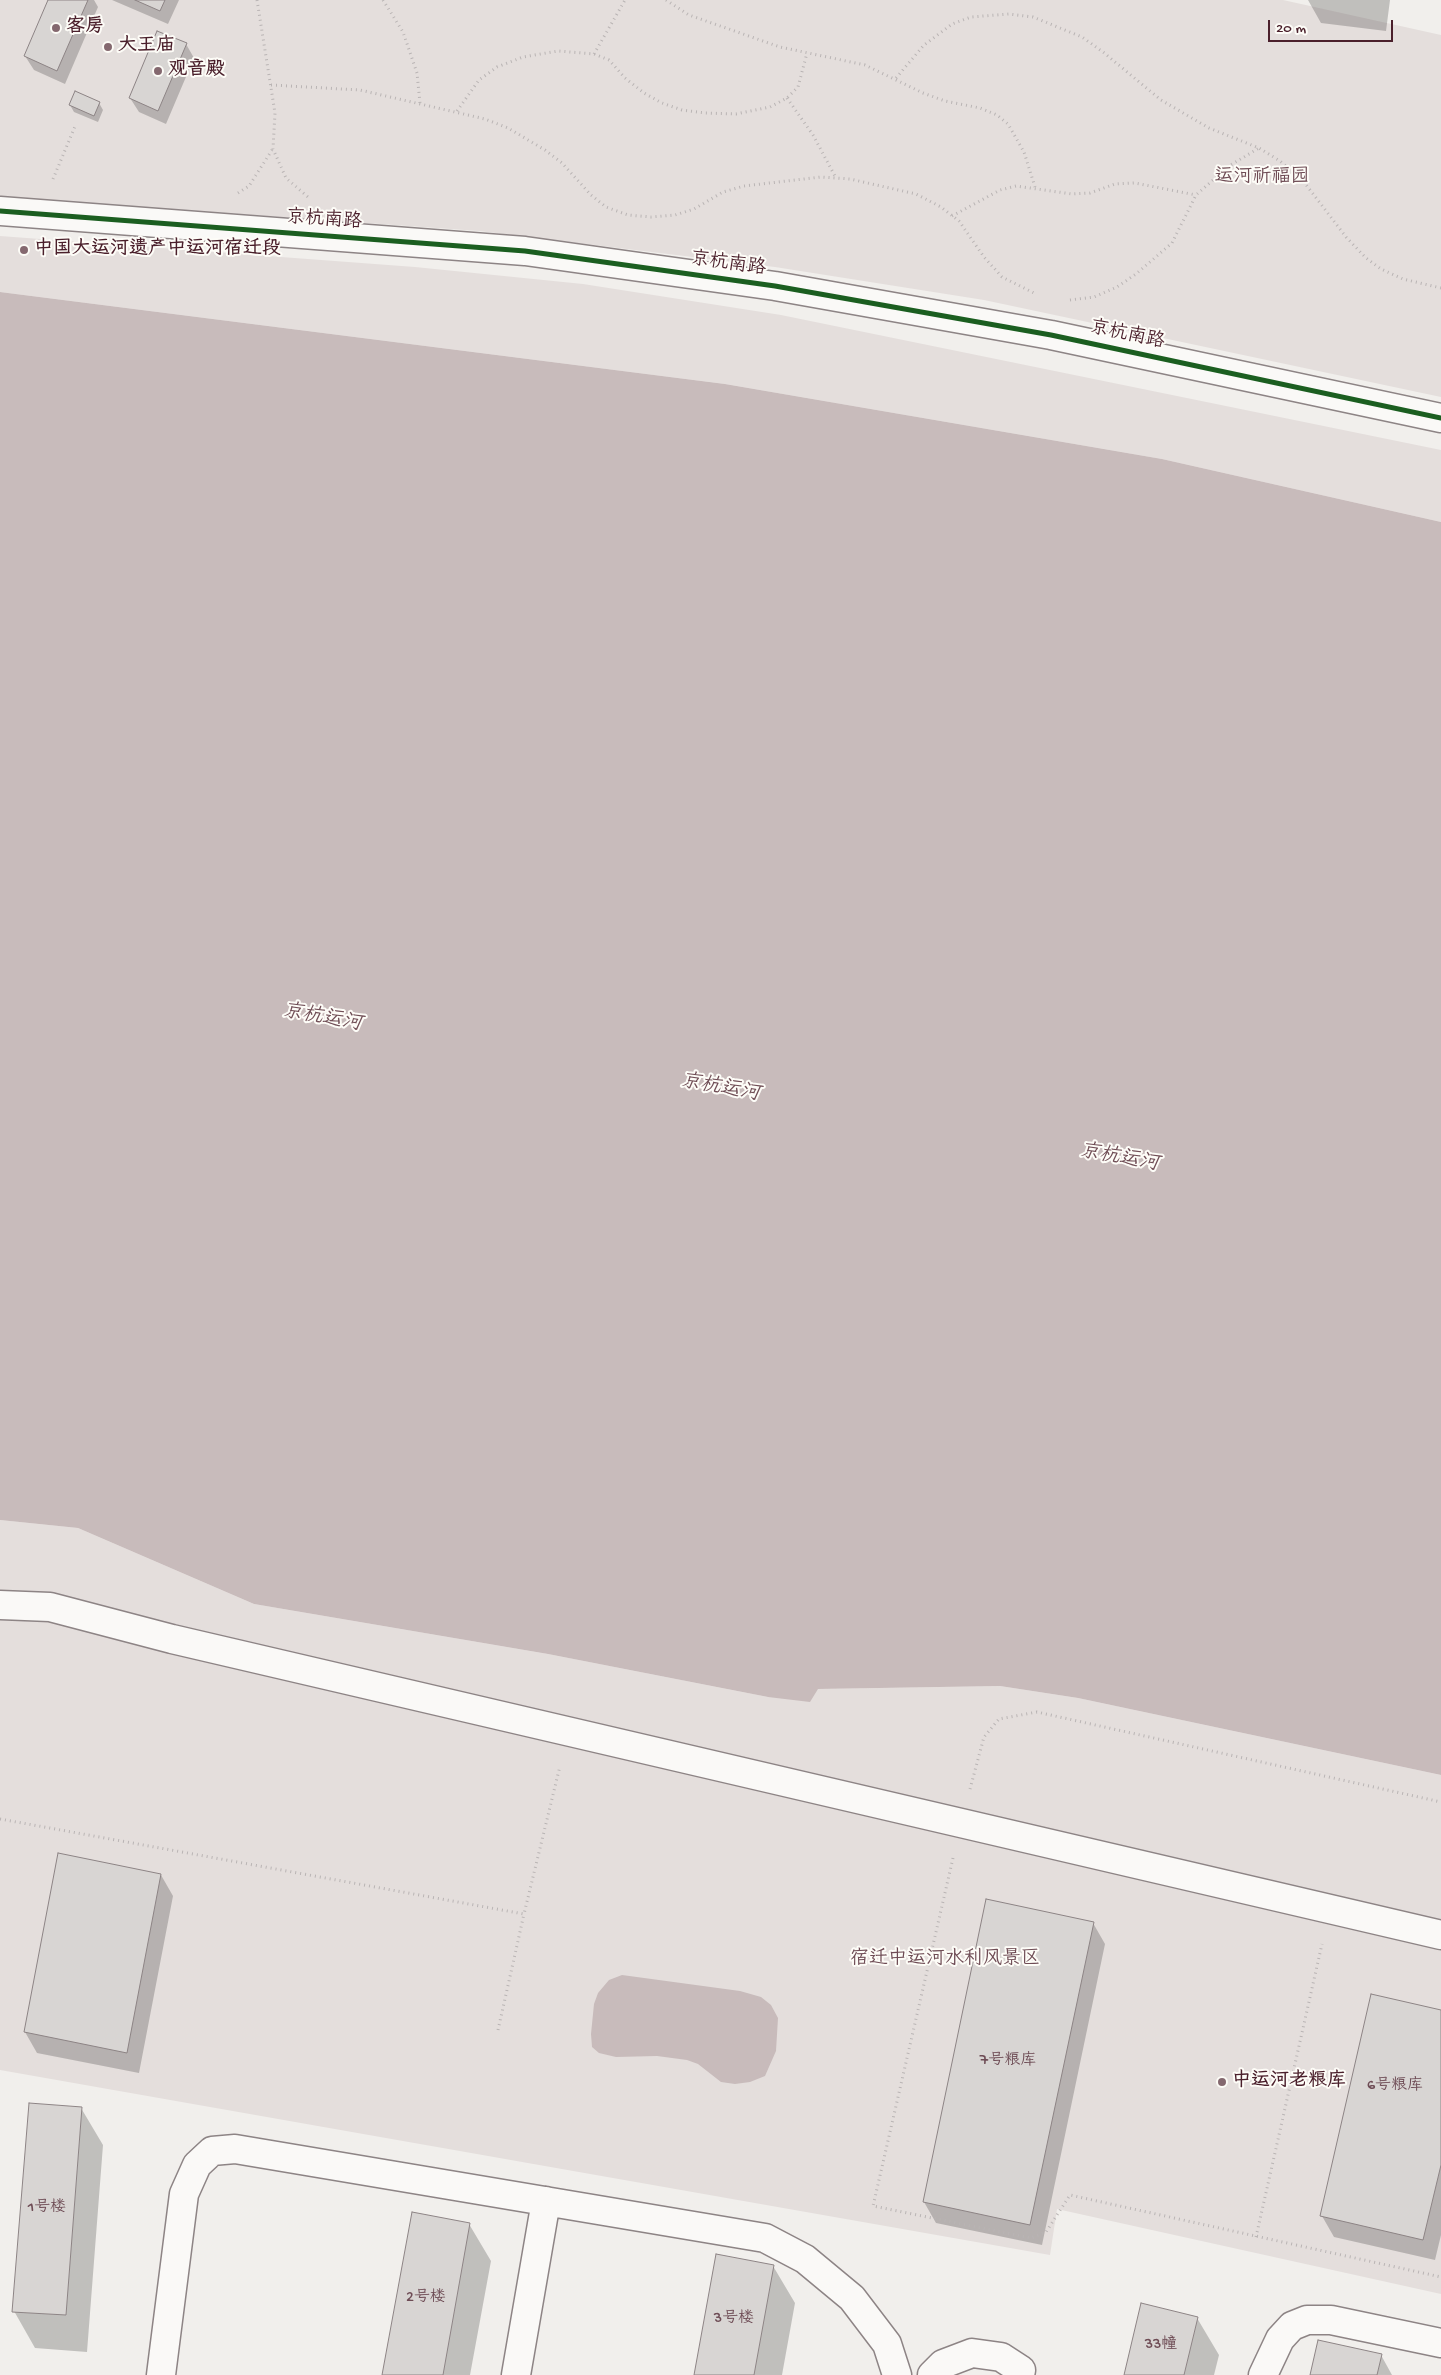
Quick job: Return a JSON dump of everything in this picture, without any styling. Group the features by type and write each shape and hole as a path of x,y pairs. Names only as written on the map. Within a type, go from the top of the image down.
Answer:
{"street":[{"name":"京杭南路","path":"0,211 525,251 775,286 1050,335 1441,418"},
{"path":"0,1604 50,1607 172,1639 1441,1935"},
{"path":"161,2375 184,2194 197,2165 212,2151 235,2149 765,2238 805,2259 852,2298 887,2344 897,2375"},
{"path":"516,2375 546,2201"},
{"path":"1263,2375 1280,2339 1292,2326 1307,2320 1331,2320 1441,2343"},
{"path":"932,2375 944,2364 972,2353 1001,2357 1021,2370 1020,2375"}],"path":[{"path":"257,0 275,113 273,149 286,178 311,200 346,237"},
{"path":"384,0 404,32 417,73 420,103"},
{"path":"594,54 625,0"},
{"path":"666,0 689,15 780,47 865,65 896,78 923,93 997,115 1008,124 1024,152 1035,187"},
{"path":"896,78 924,45 952,24 970,17 1009,14 1033,17 1082,37 1104,52 1161,100 1209,128 1259,148 1280,161 1304,182 1346,237 1366,258 1403,280 1441,288"},
{"path":"457,111 479,80 498,67 523,57 558,52 594,54 609,60 624,78 644,93 662,103 682,110 736,114 770,107 787,98 798,88 807,53"},
{"path":"271,85 360,90 457,111 508,128 545,150 562,163 590,195 606,207 628,215 651,217 675,215 694,209 723,192 744,186 821,177 836,178 916,194 941,206 959,221 984,257 1002,276 1042,296"},
{"path":"787,98 813,135 836,178"},
{"path":"39,214 76,124"},
{"path":"1066,300 1094,297 1117,287 1136,274 1172,243 1196,195 1229,166 1259,148"},
{"path":"952,216 1000,190 1016,186 1035,187 1072,194 1090,193 1115,184 1134,183 1196,195"},
{"path":"1441,1802 1037,1712 999,1719 984,1737 961,1823 872,2206 1031,2238 1046,2232 1070,2195 1441,2277"},
{"path":"498,2030 568,1732"},
{"path":"0,1819 524,1914"},
{"path":"1256,2237 1329,1909"}],"green space":[{"name":"运河祈福园","path":"0,0 1283,0 1441,35 1441,397 984,300 775,267 479,231 0,197"},
{"path":"0,236 415,267 583,284 781,315 1441,450 1441,522 1162,459 725,384 0,292"},
{"name":"宿迁中运河水利风景区","path":"0,1520 78,1528 254,1604 548,1654 768,1697 818,1689 1000,1686 1078,1698 1441,1775 1441,2294 1057,2209 1050,2255 0,2070"}],"water":[{"name":"京杭运河","path":"0,292 725,384 1162,459 1441,522 1441,1775 1078,1698 1000,1686 818,1689 810,1702 768,1697 548,1654 254,1604 78,1528 0,1520"},
{"path":"622,1975 740,1991 761,1997 771,2005 778,2018 776,2051 765,2076 750,2082 735,2084 721,2082 698,2064 687,2060 657,2056 616,2057 599,2053 592,2047 591,2034 594,2004 598,1993 609,1980"}],"building":[{"name":"客房","path":"48,0 88,0 57,71 24,56"},
{"path":"135,0 165,0 160,11"},
{"name":"观音殿","path":"157,31 187,43 158,111 129,98"},
{"path":"75,91 100,102 94,116 69,105"},
{"path":"58,1853 161,1874 127,2053 24,2032"},
{"path":"986,1899 1094,1922 1030,2225 923,2202"},
{"path":"1371,1994 1441,2010 1441,2165 1423,2240 1320,2216"},
{"path":"29,2103 82,2107 66,2315 12,2312"},
{"path":"412,2212 470,2223 443,2375 382,2375"},
{"path":"716,2254 774,2265 754,2375 694,2375"},
{"path":"1141,2303 1198,2317 1184,2375 1124,2375"},
{"path":"1318,2340 1382,2354 1377,2375 1310,2375"}],"cycle path":[{"path":"0,211 525,251 775,286 1051,335 1441,418"}],"place":[{"name":"客房","path":"56,28"},
{"name":"大王庙","path":"108,47"},
{"name":"观音殿","path":"158,71"},
{"name":"中国大运河遗产中运河宿迁段","path":"24,250"},
{"name":"中运河老粮库","path":"1222,2082"}]}
